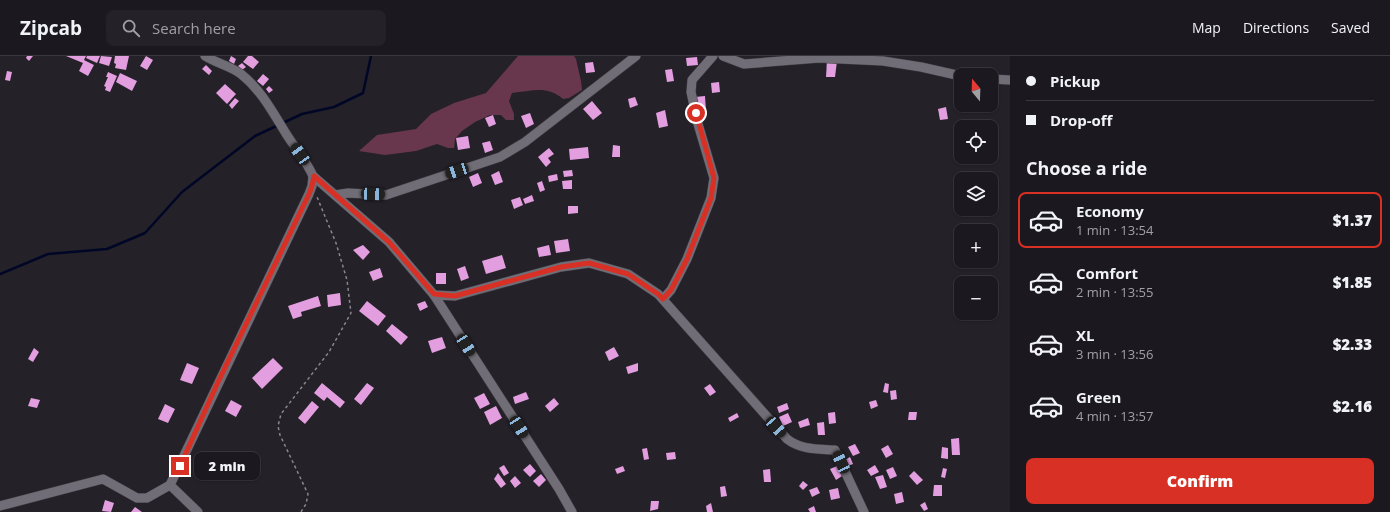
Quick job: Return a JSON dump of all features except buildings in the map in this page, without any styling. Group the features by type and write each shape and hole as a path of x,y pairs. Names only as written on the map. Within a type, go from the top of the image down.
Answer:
{"street":[{"path":"205,56 239,73 256,88 310,167 314,176 389,242 434,294 559,489 572,512"},
{"path":"335,195 348,193 386,194 500,157 526,142 636,56"},
{"path":"663,299 671,290 687,259 711,198 714,178 698,124 691,92 692,80 713,56"},
{"path":"723,56 744,64 819,58 882,61 921,67 954,74"},
{"path":"998,79 1010,80"},
{"path":"0,506 103,479 137,498 147,498 170,485 312,186 314,176"},
{"path":"434,294 455,296 561,267 589,263 628,274 663,299 787,439 802,447 835,450 864,512"},
{"path":"170,485 198,512"}],"path":[{"path":"301,512 306,504 308,494 280,435 278,426 281,414 329,352 351,313 345,272 336,243 312,186"}],"shaded area":[{"path":"518,56 574,56 576,59 582,90 569,98 563,99 545,90 512,93 509,101 514,114 514,120 506,120 501,115 490,115 475,122 462,131 455,139 454,148 448,148 437,144 416,151 385,155 359,151 377,135 416,129 431,114 454,103 486,93"}],"waterway":[{"path":"0,274 48,254 107,249 145,233 182,192 255,136 302,114 334,107 363,93 371,56"}],"route":[{"path":"180,466 218,382 309,194 314,176 389,242 434,294 455,296 561,267 589,263 628,274 663,299 671,290 687,259 711,198 714,178 696,113"}]}
